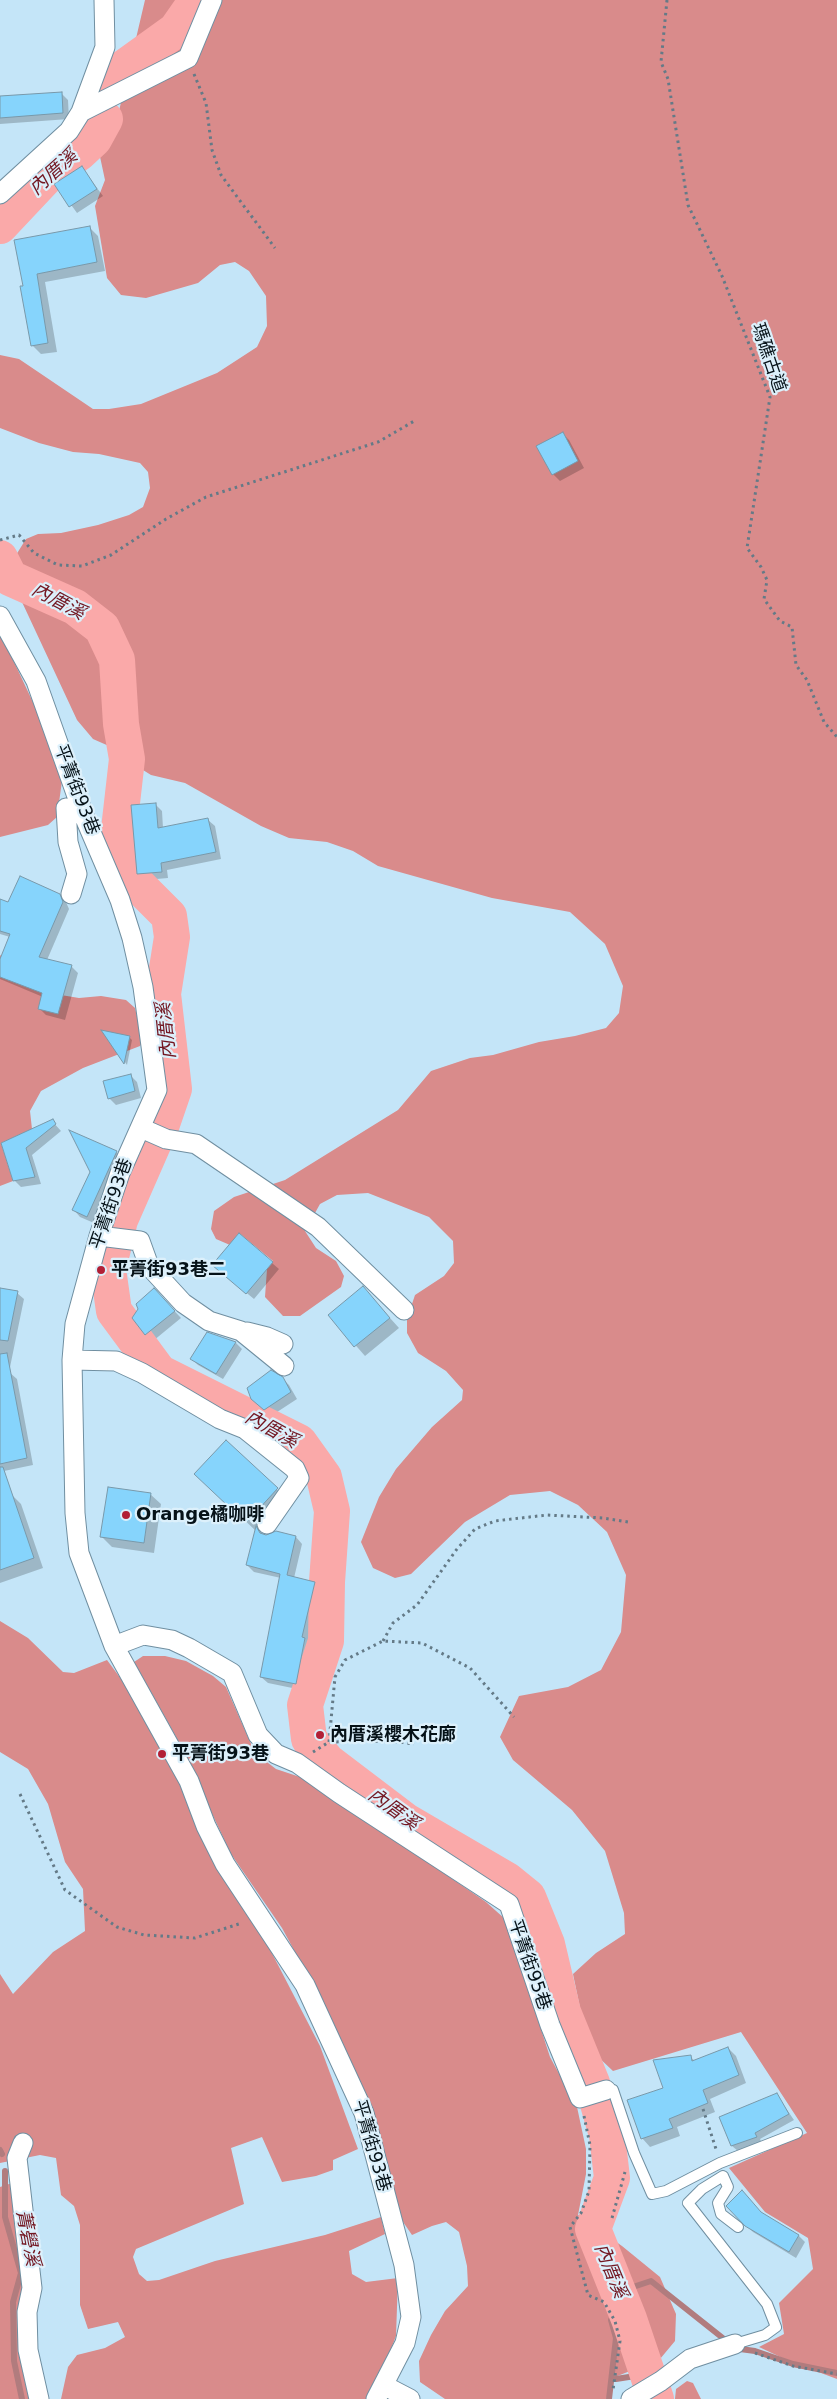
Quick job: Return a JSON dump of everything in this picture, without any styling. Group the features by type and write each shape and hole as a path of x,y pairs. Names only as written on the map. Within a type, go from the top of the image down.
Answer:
{"street":[{"path":"0,194 69,131 81,112 104,47 104,0"},
{"path":"81,112 188,58 212,0"},
{"name":"平菁街93巷","path":"0,616 36,680 84,816 120,900 132,938 143,987 157,1090 120,1173 99,1236 75,1324 72,1360 75,1513 79,1553 114,1646 189,1781 206,1826 225,1864 305,1985 364,2113 404,2265 411,2317 405,2344 381,2392"},
{"path":"70,894 77,874 68,842 66,808 84,816"},
{"path":"141,1128 166,1139 196,1144 318,1227 404,1310"},
{"path":"99,1236 140,1241 149,1266 183,1303 210,1321 267,1337 283,1344"},
{"path":"241,1330 284,1366"},
{"path":"72,1360 116,1361 142,1373 220,1419 246,1429 295,1469 299,1478 267,1524"},
{"name":"平菁街95巷","path":"114,1646 143,1635 172,1640 232,1673 258,1735 276,1754 297,1762 339,1794 508,1904 550,2025 580,2098"},
{"path":"580,2098 606,2090"},
{"path":"23,2143 17,2158 32,2288 27,2312 28,2350 39,2399"},
{"path":"628,2396 661,2381 690,2359 727,2347"},
{"path":"381,2392 410,2399"}],"lane":[{"path":"606,2090 613,2090 634,2153 652,2194 666,2191 720,2164 797,2133"},
{"path":"727,2347 765,2335 776,2327 767,2304 688,2203 702,2189 723,2176 728,2187 718,2203 721,2214 738,2227"}],"path":[{"name":"瑪礁古道","path":"667,0 661,62 668,79 688,205 722,276 770,397 747,548 761,567 767,580 764,600 780,620 792,627 796,666 807,680 824,722 837,737"},
{"path":"188,58 206,103 212,150 221,175 275,248"},
{"path":"0,540 19,535 34,553 58,566 82,566 111,555 166,519 206,497 378,442 416,420"},
{"path":"383,1641 392,1623 417,1605 457,1549 474,1529 496,1521 547,1515 603,1518 628,1522"},
{"path":"414,1744 391,1741 329,1742 334,1677 345,1660 383,1641 422,1643 470,1668 514,1717"},
{"path":"20,1794 65,1890 117,1927 144,1935 195,1938 262,1918"},
{"path":"580,2098 590,2146 588,2191 581,2212 570,2227 588,2294 604,2302 615,2321 620,2341 628,2396"},
{"path":"703,2110 720,2164"},
{"path":"612,2218 625,2170 634,2153"},
{"path":"727,2347 754,2353 793,2366 837,2374"}],"shaded area":[{"path":"145,0 837,0 837,2379 789,2361 759,2347 784,2334 779,2303 813,2269 808,2238 765,2212 729,2168 807,2133 741,2032 613,2071 594,2053 583,2022 573,1974 596,1953 625,1934 624,1913 605,1851 572,1810 513,1760 500,1737 519,1696 568,1687 601,1670 621,1632 626,1575 607,1532 578,1505 550,1491 510,1495 465,1522 411,1574 395,1578 373,1568 361,1542 379,1497 396,1469 432,1427 462,1400 463,1390 446,1371 418,1353 407,1333 407,1319 415,1295 444,1276 454,1263 453,1241 429,1217 368,1193 337,1195 320,1204 305,1231 316,1248 336,1261 344,1276 341,1287 300,1316 283,1316 265,1297 267,1269 273,1261 239,1233 230,1245 216,1239 211,1229 214,1211 234,1197 285,1180 398,1110 431,1071 470,1058 493,1055 539,1042 606,1028 619,1013 623,986 605,944 570,912 492,898 378,866 353,851 327,842 289,838 261,826 185,783 151,775 135,765 118,750 93,739 77,720 15,587 14,564 16,555 26,539 38,534 61,533 98,525 129,515 143,507 150,488 148,472 140,463 99,454 73,452 39,443 0,428 0,355 19,359 93,409 109,409 141,404 217,373 257,347 267,326 266,296 249,271 235,262 220,265 198,283 146,298 121,295 107,278 95,206 105,180 99,152 119,111"},
{"path":"0,632 38,713 62,781 57,817 48,825 0,837"},
{"path":"0,955 43,992 79,998 101,996 126,1000 135,1008 143,1040 140,1046 83,1068 41,1091 30,1111 32,1129 1,1143 13,1181 0,1186"},
{"path":"0,1621 28,1638 63,1672 74,1673 107,1660 127,1687 262,1934 320,2046 358,2149 333,2160 333,2170 316,2176 282,2182 262,2137 231,2148 244,2204 136,2249 133,2257 139,2274 147,2281 159,2280 215,2261 325,2235 381,2217 385,2234 349,2251 352,2274 366,2282 398,2278 396,2336 381,2375 368,2399 61,2399 68,2367 77,2355 105,2348 125,2337 118,2322 88,2329 80,2305 80,2225 74,2206 61,2195 56,2158 40,2155 0,2163 0,1974 13,1994 53,1952 85,1931 83,1889 65,1862 48,1804 28,1769 0,1752"},
{"path":"143,1656 165,1656 186,1661 213,1676 226,1687 255,1753 276,1769 306,1779 486,1902 505,1919 550,2057 577,2107 586,2149 586,2174 578,2215 622,2246 660,2277 676,2314 675,2341 660,2359 615,2377 606,2399 445,2399 420,2382 419,2361 431,2335 445,2311 468,2286 467,2266 459,2232 446,2222 412,2235 397,2213 320,1998 282,1928 231,1854 175,1735 134,1662"},
{"path":"12,2183 23,2194 33,2399 0,2399 0,2187"},
{"path":"687,2381 693,2383 701,2399 675,2399 676,2389"}],"building":[{"path":"62,92 63,113 0,118 0,96"},
{"path":"82,166 97,189 69,207 54,184"},
{"path":"90,226 97,262 37,274 48,343 31,346 20,286 23,286 14,240"},
{"path":"563,432 578,461 552,475 536,446"},
{"path":"156,803 158,828 208,818 216,852 161,863 162,872 137,874 131,805"},
{"path":"20,876 60,894 63,902 39,957 72,965 58,1014 38,1009 42,993 0,977 0,959 10,934 0,931 0,899 8,902"},
{"path":"101,1030 130,1036 124,1064"},
{"path":"131,1074 135,1091 108,1099 103,1081"},
{"path":"53,1119 56,1124 26,1148 35,1177 13,1181 1,1143"},
{"path":"69,1130 117,1151 87,1217 72,1210 90,1172"},
{"path":"239,1233 273,1262 246,1294 212,1265"},
{"path":"363,1286 390,1318 354,1347 328,1315"},
{"path":"0,1288 18,1291 8,1341 0,1340"},
{"path":"154,1288 175,1311 145,1335 132,1318 138,1309 136,1304"},
{"path":"207,1332 236,1342 216,1374 190,1359"},
{"path":"7,1353 27,1458 0,1464 0,1354"},
{"path":"271,1370 283,1377 291,1392 264,1410 251,1399 247,1388"},
{"path":"226,1440 278,1488 246,1523 194,1474"},
{"path":"0,1467 3,1467 34,1558 0,1570"},
{"name":"Orange橘咖啡","path":"108,1487 151,1493 144,1543 100,1537"},
{"path":"256,1526 260,1533 266,1535 276,1531 296,1536 287,1575 315,1582 302,1637 305,1638 296,1684 260,1677 280,1574 246,1565"},
{"path":"728,2047 739,2075 703,2090 708,2103 669,2119 673,2128 641,2139 627,2100 663,2088 653,2060 691,2055 692,2061"},
{"path":"777,2093 789,2114 755,2133 757,2137 731,2146 719,2117"},
{"path":"742,2190 761,2212 799,2235 789,2252 745,2226 726,2206"}],"waterway":[{"name":"內厝溪","path":"112,87 119,71 176,30 197,0"},
{"name":"內厝溪","path":"0,226 48,175 79,153 94,139 105,119"},
{"name":"內厝溪","path":"0,558 10,578 75,607 102,628 117,660 121,724 127,759 118,838 123,870 169,916 172,937 163,994 174,1089 162,1124 120,1220 108,1269 114,1311 159,1372 299,1442 324,1477 332,1511 327,1582 326,1641 305,1705 309,1739 327,1761 406,1821 507,1880 528,1897 547,1944 563,2012 592,2083 607,2135 612,2178 593,2229 629,2319 656,2399"},
{"name":"菁礐溪","path":"0,2150 2,2154"},
{"name":"菁礐溪","path":"5,2171 5,2217 21,2273 13,2302 14,2361 22,2399"},
{"path":"609,2302 618,2292 651,2281 724,2339"},
{"path":"609,2399 616,2338 611,2320"},
{"path":"740,2349 755,2351 793,2364 837,2373"},
{"path":"616,2379 648,2374"}],"place":[{"name":"平菁街93巷二","path":"101,1270"},
{"name":"Orange橘咖啡","path":"126,1515"},
{"name":"內厝溪櫻木花廊","path":"320,1735"},
{"name":"平菁街93巷","path":"162,1754"}]}
